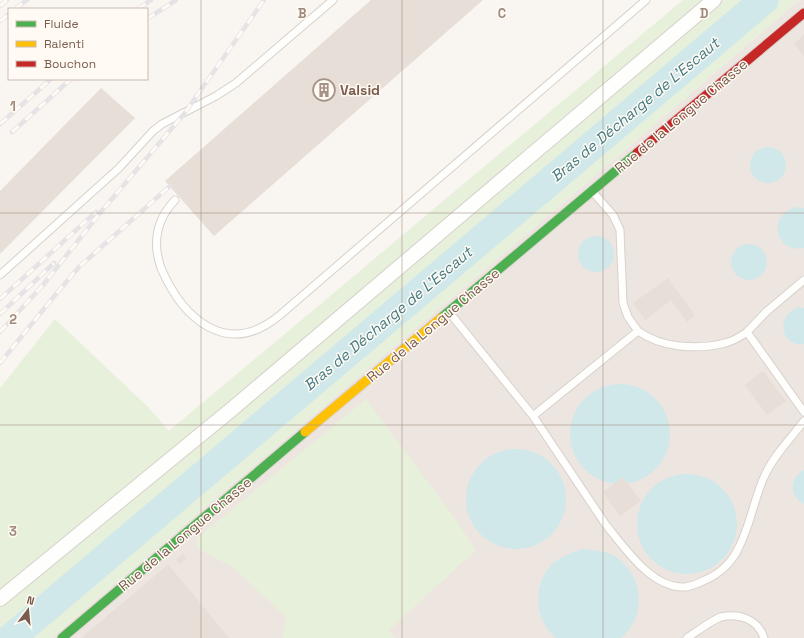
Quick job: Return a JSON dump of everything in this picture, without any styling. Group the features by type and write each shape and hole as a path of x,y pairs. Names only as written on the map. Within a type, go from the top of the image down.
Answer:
{"street":[{"path":"0,599 238,404 714,0"},
{"name":"Rue de la Longue Chasse","path":"62,638 332,409 804,13"}],"lane":[{"path":"0,274 119,168 153,131 162,124 236,84 333,0"},
{"path":"175,200 164,212 161,219 157,236 157,245 161,268 181,304 200,322 217,330 234,334 260,329 280,315 646,0"},
{"path":"592,191 613,216 620,230 623,302 628,317 644,335 662,342 691,346 704,346 736,340 747,332 766,312 804,280"},
{"path":"449,312 533,416 606,525 647,572 668,584 684,587 698,583 715,575 730,562 740,545 765,474 804,421"},
{"path":"533,416 638,330"},
{"path":"747,332 804,412"},
{"path":"687,638 721,617 739,616 754,622 764,638"}],"shaded area":[{"path":"799,0 804,0 804,638 51,638 597,174"}],"green space":[{"path":"683,0 799,0 597,174 51,638 0,638 0,388 55,319 148,407 169,431"},
{"path":"366,399 454,517 476,550 389,630 395,638 282,638 286,617 234,568 197,548 197,538"}],"water":[{"path":"772,147 781,152 785,158 785,172 781,178 772,183 764,183 755,178 751,172 750,161 755,152 761,148"},
{"path":"796,207 804,208 804,248 794,248 787,245 781,240 778,233 778,225 781,218 787,211"},
{"path":"600,236 609,241 613,247 613,261 609,267 600,272 592,272 583,267 579,261 578,250 583,241 589,237"},
{"path":"753,244 762,249 766,255 766,269 762,275 753,280 745,280 736,275 732,269 731,258 736,249 742,245"},
{"path":"799,307 804,308 804,344 796,344 790,341 784,330 786,317 791,311"},
{"path":"620,384 639,387 656,398 667,415 670,434 667,453 656,470 639,481 620,484 601,481 584,470 573,453 570,434 573,415 584,398 601,387"},
{"path":"516,449 535,452 552,463 563,480 566,499 563,518 552,535 535,546 516,549 497,546 480,535 469,518 466,499 469,480 480,463 497,452"},
{"path":"804,470 804,504 799,501 793,492 793,482 799,473"},
{"path":"687,474 706,477 723,488 734,505 737,524 734,543 723,560 706,571 687,574 668,571 651,560 640,543 637,524 640,505 651,488 668,477"},
{"path":"583,549 609,553 616,557 625,565 637,586 639,597 635,619 621,638 556,638 548,630 543,621 538,600 542,579 547,570 562,557"}],"building":[{"name":"Valsid","path":"371,0 483,0 214,236 165,181"},
{"path":"804,34 804,56 794,44"},
{"path":"101,88 135,118 0,254 0,191"},
{"path":"668,278 695,315 687,322 671,300 645,320 633,303"},
{"path":"763,371 786,401 767,415 745,385"},
{"path":"623,477 641,501 620,516 603,492"},
{"path":"183,554 187,558 179,564 176,559"},
{"path":"168,564 229,638 81,638 157,574"}],"waterway":[{"name":"Bras de Décharge de L'Escaut","path":"11,638 764,0"}],"railway":[{"path":"0,6 7,0"},
{"path":"16,8 27,0"},
{"path":"139,8 151,0"},
{"path":"148,18 176,0"},
{"path":"0,332 43,285 100,213 184,114 264,0"},
{"path":"0,21 8,15"},
{"path":"0,124 50,80"},
{"path":"12,132 70,80"},
{"path":"0,363 79,267 170,186"},
{"path":"0,299 96,212"},
{"path":"0,314 54,263"}],"traffic: fast":[{"path":"441,318 637,153"},
{"path":"62,638 305,432"}],"traffic: slow":[{"path":"305,432 441,318"}],"traffic: jam":[{"path":"637,153 804,13"}],"place":[{"name":"Valsid","path":"324,90"}]}
